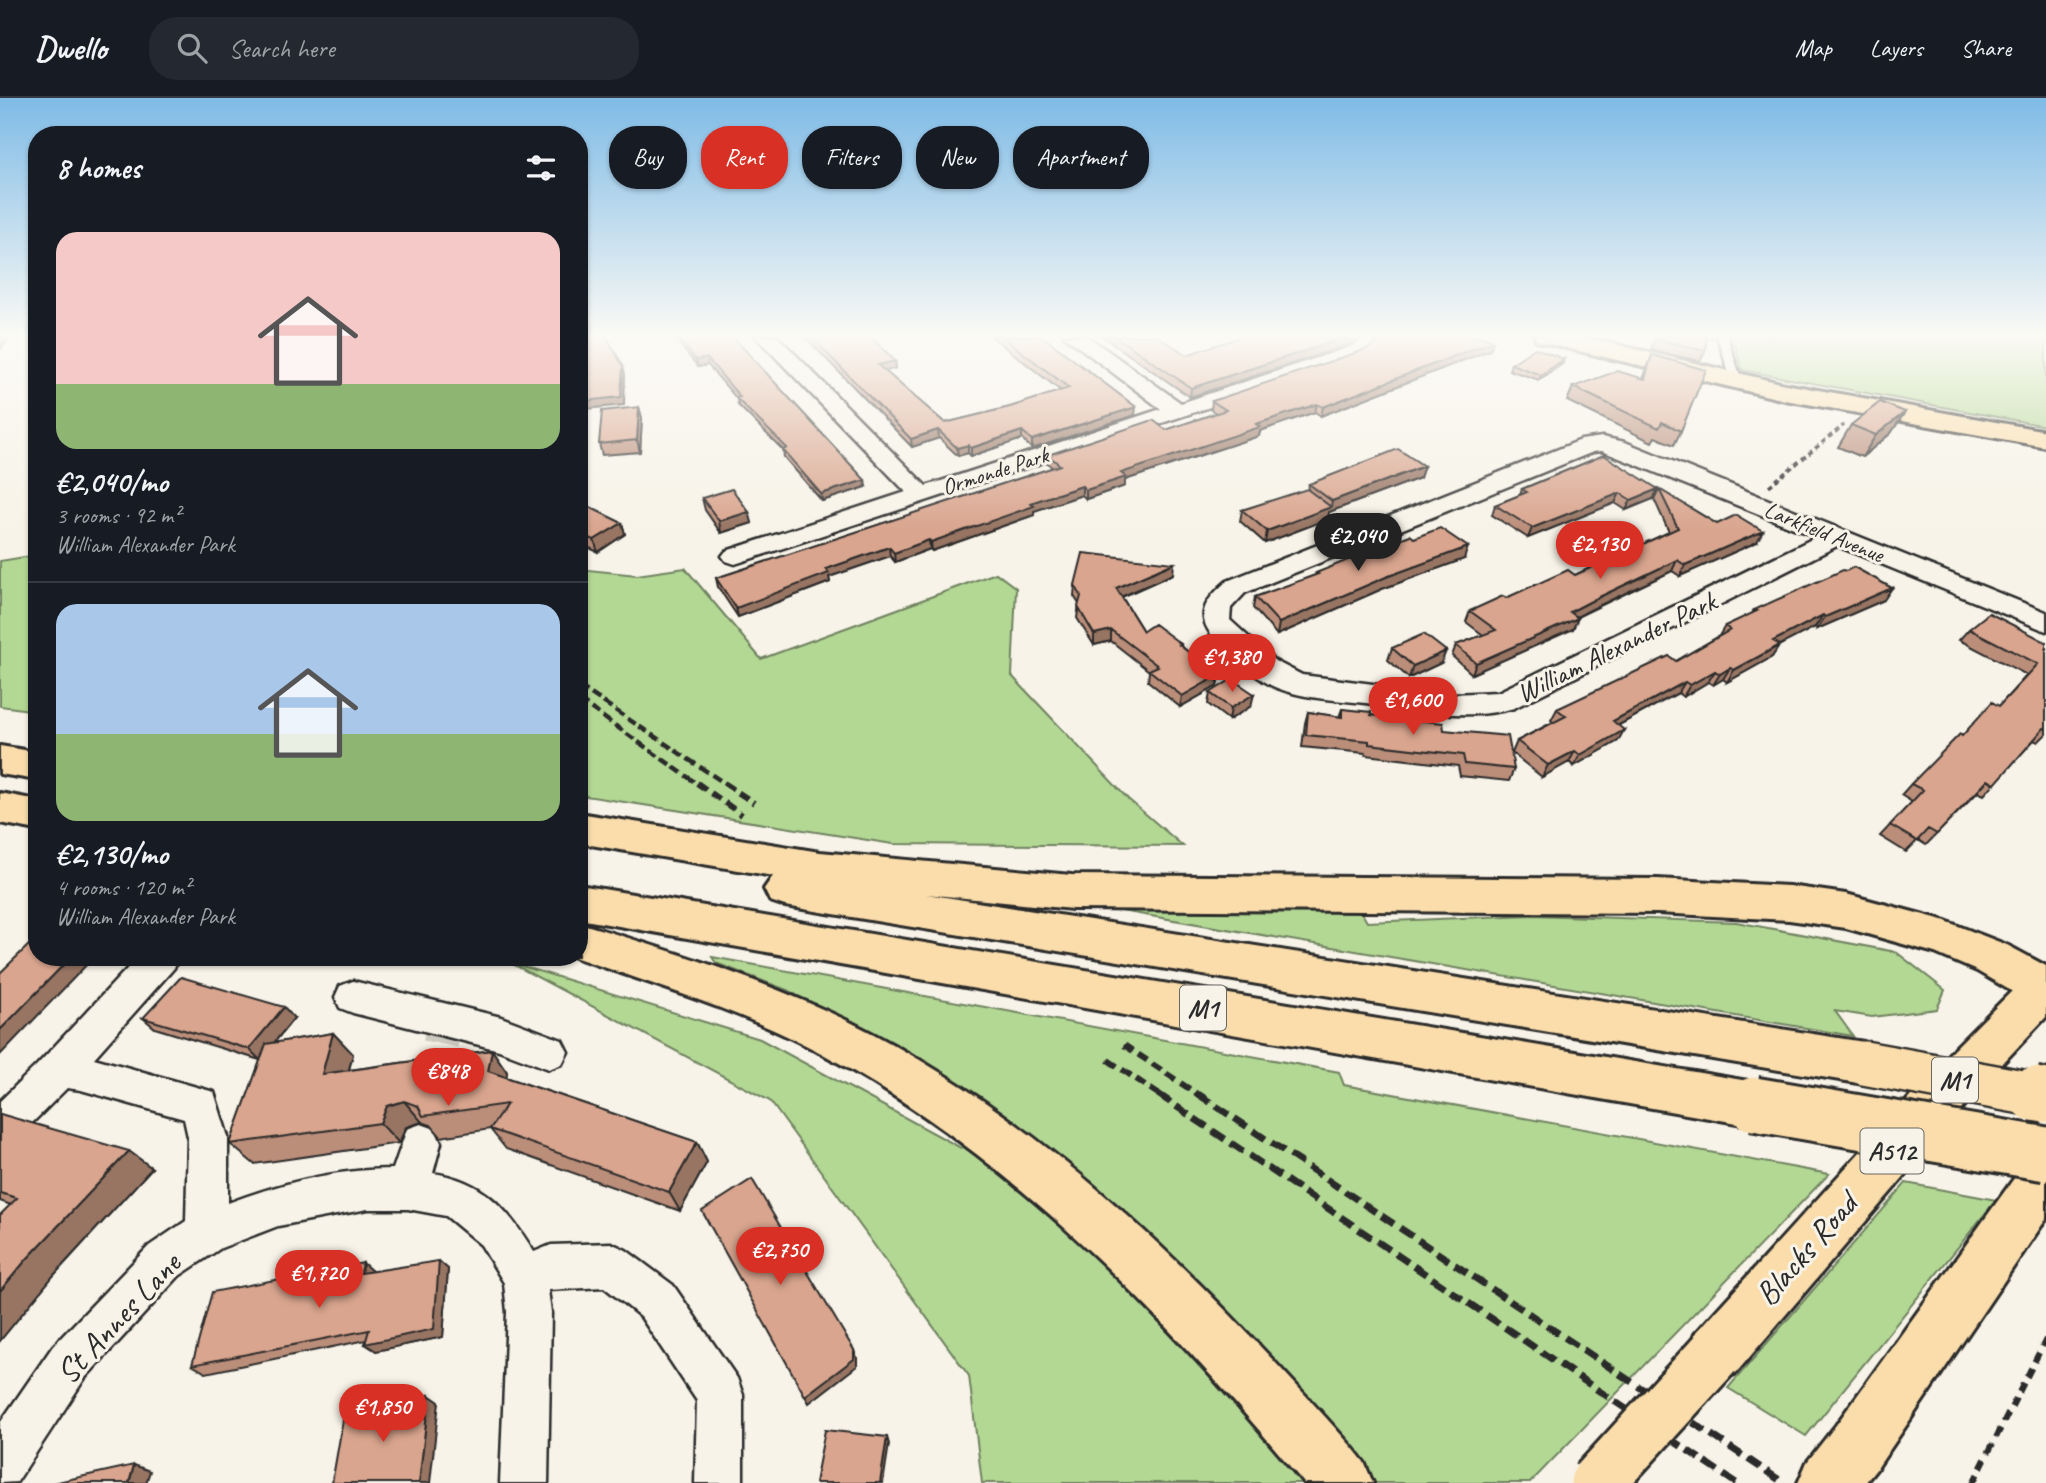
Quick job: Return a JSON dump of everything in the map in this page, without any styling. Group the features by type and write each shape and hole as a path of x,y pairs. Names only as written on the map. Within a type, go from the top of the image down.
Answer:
{"main road":[{"path":"1838,401 2046,439"},
{"path":"0,736 28,740"},
{"path":"0,760 28,765"},
{"path":"0,808 28,813"},
{"path":"588,829 820,868 1072,892 1657,896 1789,903 1846,911 1943,938 1992,958 2046,987"},
{"name":"M1","path":"588,856 1864,1063 2046,1096"},
{"name":"M1","path":"588,904 2046,1154"},
{"path":"588,944 677,972 772,1008 836,1038 978,1123 1044,1173 1130,1250 1186,1307 1343,1483"},
{"name":"Blacks Road","path":"1597,1483 1715,1354 1921,1119 2046,987"},
{"path":"1842,1465 2046,1176"}],"street":[{"name":"Ormonde Park","path":"829,401 922,495"},
{"path":"1163,401 1179,412"},
{"name":"Ormonde Park","path":"735,556 1212,401"},
{"name":"Larkfield Avenue","path":"1602,444 1617,447 2046,622"},
{"name":"William Alexander Park","path":"1602,444 1588,445 1236,587 1220,600 1215,610 1221,631 1271,673 1287,681 1326,689 1462,705 1487,705 1516,695 1813,550 1833,537"},
{"path":"0,1128 58,1070 152,966"},
{"path":"354,997 443,1026 501,1034 548,1052"},
{"path":"58,1070 81,1072 200,1105 208,1137 208,1232"},
{"path":"408,1189 421,1143"},
{"name":"St Annes Lane","path":"0,1465 69,1362 164,1261 208,1232 278,1205 368,1189 408,1189 455,1197 496,1230 524,1277 529,1312 524,1483"},
{"path":"524,1277 551,1267 611,1265 657,1301 720,1395 719,1483"}],"path":[{"path":"1750,502 1846,424"},
{"path":"1973,1483 2046,1339"}],"green space":[{"path":"1908,401 2046,401 2046,426"},
{"path":"28,556 28,710 0,706 0,561"},
{"path":"685,568 761,659 996,573 1016,588 1012,676 1128,799 1183,846 893,844 588,796 588,570 637,575"},
{"path":"1092,906 1359,908 1367,922 1532,915 1736,922 1896,952 1945,990 1937,1009 1872,1017 1835,1011 1853,1036"},
{"path":"712,957 1339,1072 1344,1085 1829,1174 1530,1483 982,1483 969,1376 770,1101 517,966 760,1039 961,1148 1001,1116 872,1036 787,990 716,963"},
{"path":"1906,1183 1996,1200 1806,1436 1728,1388"}],"building":[{"path":"739,401 792,401 865,480 821,494 783,450 787,448"},
{"path":"873,401 919,401 945,423 1030,401 1128,401 1136,407 1032,440 1022,431 971,448 968,445 957,448 938,430 911,439"},
{"path":"1212,401 1339,401 1323,407 1317,404 1256,424 1260,427 1121,473 1126,477 1086,490 1082,486 1030,503 1034,506 931,542 929,540 894,553 889,547 826,569 829,573 736,608 716,578 1060,465 1048,455 1153,420 1166,430 1226,410"},
{"path":"1602,401 1693,401 1681,431 1662,422 1659,428"},
{"path":"1880,402 1905,412 1876,435 1851,425"},
{"path":"639,407 637,440 599,444 602,411"},
{"path":"1398,449 1424,466 1332,501 1309,484"},
{"path":"1604,455 1658,489 1631,500 1620,493 1532,528 1495,505 1527,492 1522,489"},
{"path":"732,489 749,512 719,521 702,498"},
{"path":"1307,489 1331,507 1267,531 1242,510"},
{"path":"1659,489 1717,524 1736,515 1763,531 1685,565 1677,560 1570,612 1578,618 1476,663 1456,645 1496,630 1470,611 1568,570 1575,575 1678,528"},
{"path":"588,506 622,523 594,540 588,537"},
{"path":"1440,528 1468,547 1386,577 1279,623 1255,597 1410,535 1414,538"},
{"path":"1083,553 1174,563 1116,588 1143,631 1154,624 1219,675 1182,696 1149,670 1158,666 1111,630 1094,634 1078,607 1081,596 1075,585"},
{"path":"1854,567 1892,588 1825,617 1823,615 1773,641 1780,645 1734,670 1730,668 1720,674 1715,671 1690,685 1685,682 1613,721 1624,730 1580,755 1575,751 1548,765 1517,741 1566,716 1557,709 1669,656 1676,661 1730,630 1725,626 1757,611 1754,610"},
{"path":"1989,613 2046,642 2046,729 2044,728 1995,784 1988,780 1937,834 1928,829 1917,841 1890,825 1923,790 1911,784 1960,734 1962,736 1992,702 1999,706 2038,664 1969,629"},
{"path":"1424,634 1446,651 1413,666 1392,648"},
{"path":"1232,679 1254,694 1231,708 1210,693"},
{"path":"1342,709 1443,723 1444,730 1508,736 1514,769 1465,764 1463,755 1306,735 1308,712 1342,717"},
{"path":"28,946 28,966 62,966 0,1030 0,973"},
{"path":"181,977 284,1007 249,1049 143,1018"},
{"path":"333,1033 322,1074 492,1050 488,1071 697,1142 669,1192 490,1129 507,1104 423,1116 418,1106 404,1101 387,1106 380,1123 230,1144 266,1044"},
{"path":"0,1114 129,1151 0,1291 0,1215 17,1198 0,1193"},
{"path":"752,1179 854,1350 854,1359 805,1396 702,1211"},
{"path":"439,1261 434,1329 365,1344 369,1330 192,1365 212,1292 363,1263 361,1273"},
{"path":"429,1395 419,1483 332,1483 344,1414"},
{"path":"825,1430 887,1437 880,1483 815,1483"},
{"path":"134,1465 129,1483 53,1483"}],"tunnel":[{"path":"430,1096 442,1035"},
{"path":"421,1143 431,1094"}],"railway":[{"path":"588,692 727,785"},
{"path":"588,706 699,785"},
{"path":"697,783 742,815"},
{"path":"727,785 754,803"},
{"path":"1124,1045 1200,1096"},
{"path":"1108,1060 1161,1096"},
{"path":"1158,1094 1736,1483"},
{"path":"1198,1094 1784,1483"}]}
